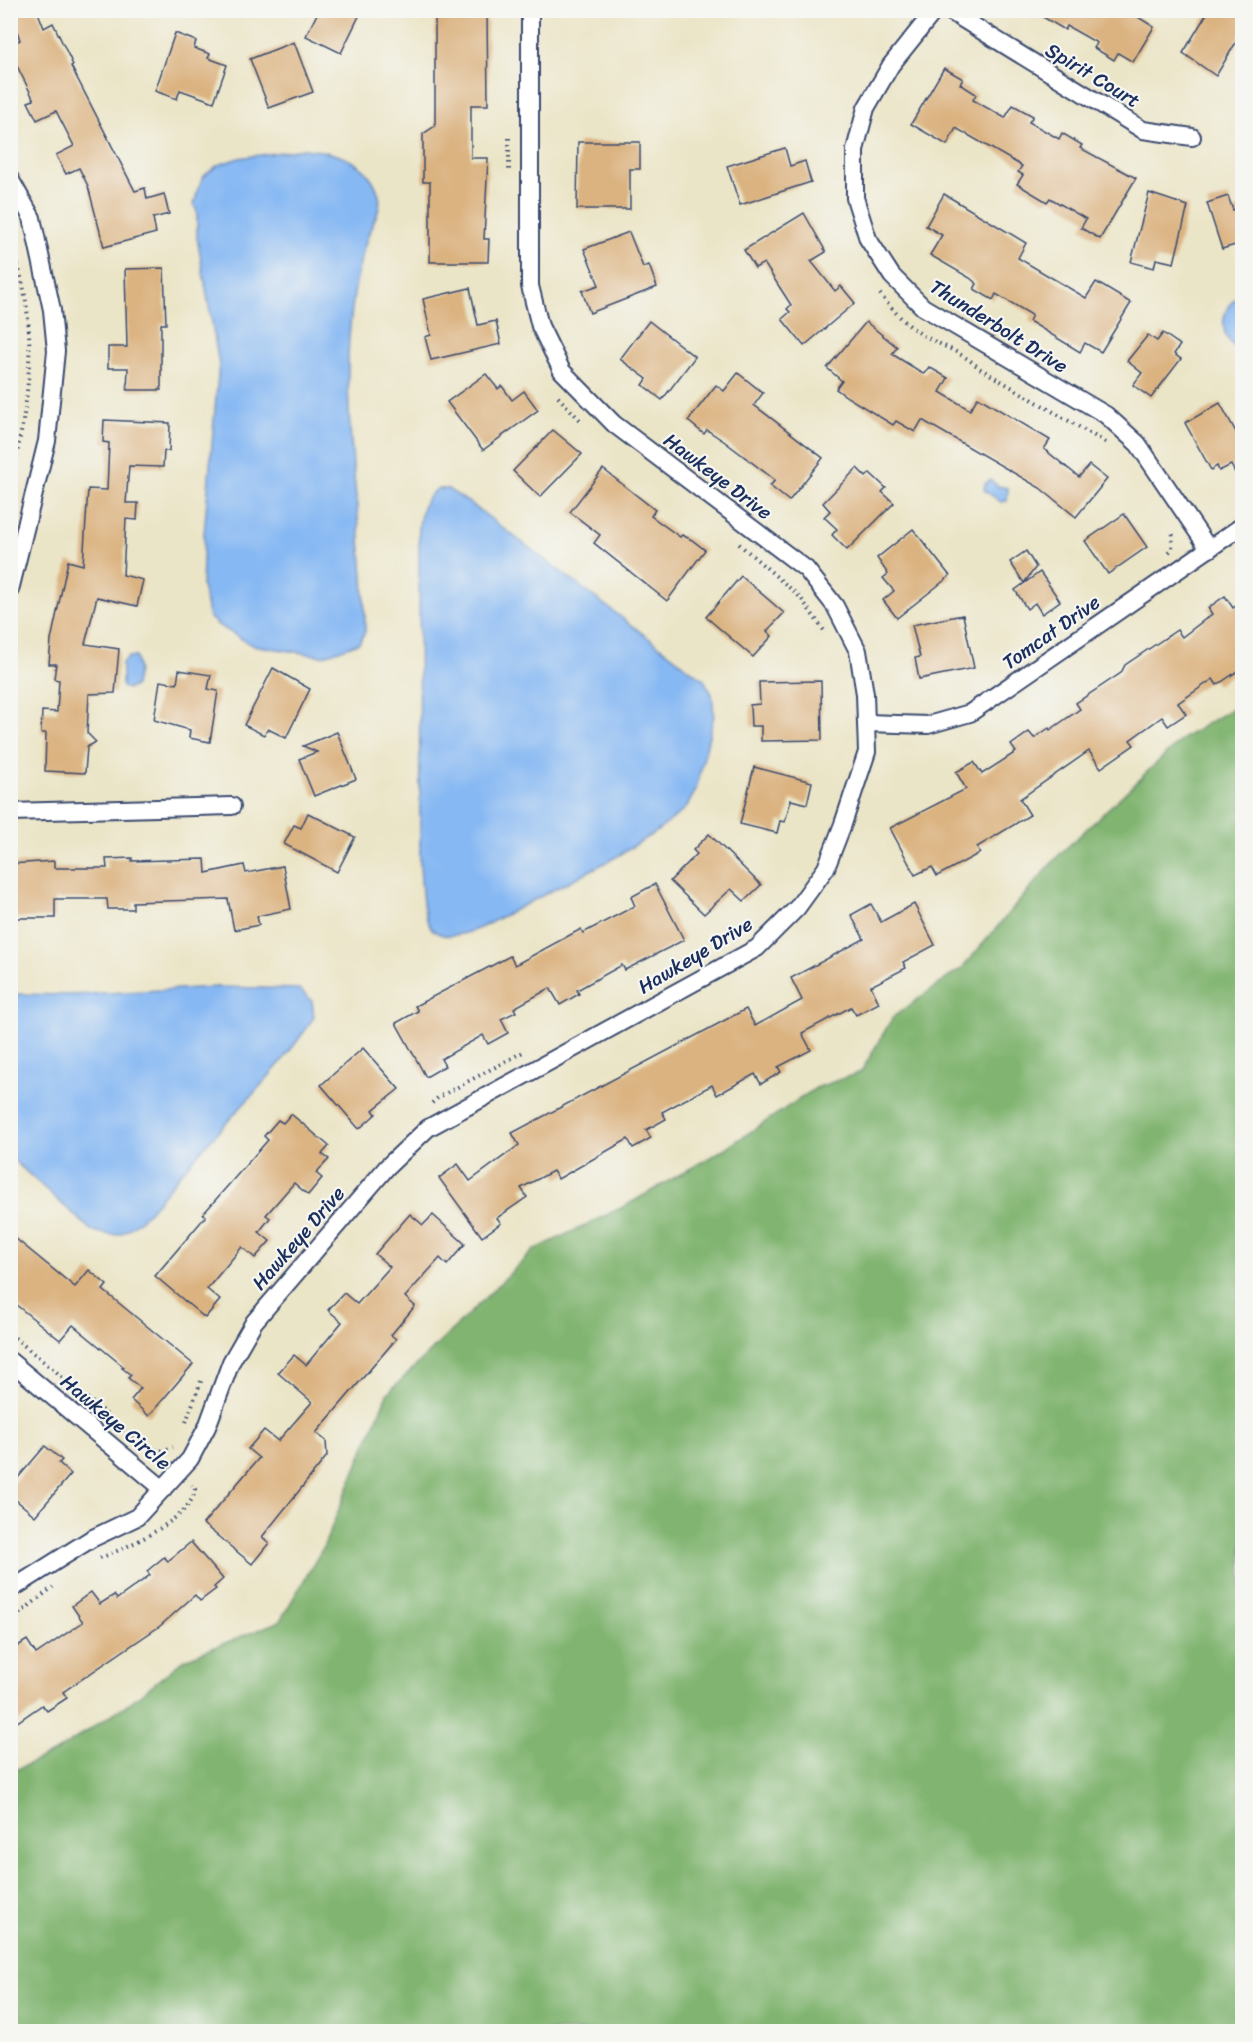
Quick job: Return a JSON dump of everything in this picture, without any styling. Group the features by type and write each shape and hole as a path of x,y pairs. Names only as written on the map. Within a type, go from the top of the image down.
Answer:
{"street":[{"name":"Hawkeye Drive","path":"163,1489 189,1459 207,1427 231,1362 254,1322 387,1167 429,1128 757,948 797,908 825,868 843,824 867,752 865,694 858,651 835,606 806,568 614,424 562,371 540,326 530,286 530,10"},
{"name":"Thunderbolt Drive","path":"935,10 891,65 866,108 855,150 855,198 868,239 892,276 923,307 1106,415 1138,444 1209,549"},
{"name":"Spirit Court","path":"948,10 1143,130 1192,137"},
{"path":"10,179 32,218 52,310 56,351 55,384 47,441 10,590"},
{"name":"Tomcat Drive","path":"866,723 928,725 970,713 1242,526"},
{"path":"10,812 232,806"},
{"name":"Hawkeye Circle","path":"10,1361 163,1489 137,1517 91,1539 10,1590"}],"path":[{"path":"509,133 510,174"},
{"path":"10,242 25,296 30,330 31,373 26,411 10,483"},
{"path":"878,291 904,320 928,338 970,360 979,368 1111,447"},
{"path":"556,393 584,424"},
{"path":"1163,557 1172,549 1174,536 1172,528"},
{"path":"736,540 800,597 826,634"},
{"path":"10,1334 69,1383"},
{"path":"78,1391 145,1447 160,1451"}],"green space":[{"path":"1242,702 1242,2031 11,2031 11,1772 57,1751 131,1702 185,1659 280,1621 323,1548 387,1394 534,1250 627,1205 726,1148 816,1088 861,1072 893,1017 963,967 1059,855 1182,739"}],"water":[{"path":"304,149 328,152 350,160 360,167 375,184 380,201 358,270 349,337 351,447 362,558 365,632 359,643 322,656 252,645 209,617 202,586 204,534 219,364 197,237 197,212 194,205 204,176 218,165 239,158"},
{"path":"1242,293 1242,353 1228,339 1224,323 1228,307"},
{"path":"990,480 998,486 1008,488 1007,501 1001,502 984,490 985,484"},
{"path":"437,489 448,489 474,506 704,680 712,694 714,715 696,790 686,808 659,830 618,856 482,927 447,936 436,932 429,925 425,914 420,866 419,527 424,506"},
{"path":"129,657 136,657 138,670 135,686 128,689 122,687 122,663"},
{"path":"217,987 299,989 312,1001 314,1017 269,1076 139,1221 131,1228 115,1235 91,1230 11,1158 11,994 71,995"}],"building":[{"path":"10,10 37,10 44,28 53,23 73,65 71,66 135,191 145,188 147,199 164,194 169,214 153,218 156,233 104,247 88,186 79,168 66,174 56,155 74,146 56,111 37,120 28,102 34,100 16,64 10,67 10,44 20,40"},
{"path":"319,10 362,10 341,53 306,36"},
{"path":"435,10 487,10 488,105 471,105 471,158 488,158 484,239 489,239 488,262 430,262 430,182 423,182 423,134 435,126"},
{"path":"1031,10 1127,10 1154,27 1133,62 1118,53 1114,60 1094,48 1097,43 1067,26 1065,30"},
{"path":"1209,10 1236,10 1242,15 1242,32 1216,76 1183,53"},
{"path":"175,33 196,41 194,48 210,54 208,58 227,65 214,102 180,90 177,99 155,91"},
{"path":"294,42 313,92 269,108 250,59"},
{"path":"944,68 963,79 960,84 976,94 973,100 1005,118 1013,105 1033,116 1029,122 1059,139 1062,133 1082,145 1080,148 1136,178 1100,239 1081,228 1086,219 1050,198 1047,202 1017,184 1023,175 1018,172 1022,166 956,128 947,145 911,124"},
{"path":"578,142 640,142 640,169 630,169 630,209 577,209"},
{"path":"785,148 790,166 805,161 811,182 740,205 727,166"},
{"path":"1149,193 1188,206 1174,263 1156,259 1154,268 1131,262"},
{"path":"944,194 1026,243 1018,258 1086,298 1096,282 1131,303 1101,352 1085,343 1080,352 1029,321 1032,315 996,294 993,300 974,289 977,284 970,278 930,255 942,235 926,226"},
{"path":"1228,196 1233,210 1242,207 1242,243 1222,249 1207,203"},
{"path":"804,213 826,252 811,261 835,291 841,286 855,303 804,346 782,319 790,312 787,309 791,305 764,263 755,268 744,250"},
{"path":"629,232 643,267 649,265 657,287 590,313 582,291 599,285 584,249"},
{"path":"164,268 166,324 161,324 161,390 127,390 128,368 108,368 108,347 127,347 125,269"},
{"path":"470,288 478,325 496,321 501,344 431,360 425,337 431,335 423,299"},
{"path":"649,321 695,357 662,400 643,385 647,379 620,359"},
{"path":"866,322 897,347 892,354 924,374 929,367 948,378 940,392 970,410 978,397 1050,440 1044,449 1079,477 1089,465 1107,479 1076,517 1040,488 922,420 915,432 896,421 893,425 847,397 836,389 842,381 827,368"},
{"path":"1163,333 1180,345 1174,354 1181,359 1151,398 1133,385 1142,373 1127,361 1148,335 1157,341"},
{"path":"738,373 763,393 754,405 823,458 789,501 770,486 775,480 725,442 707,430 704,434 688,421 716,385 724,391"},
{"path":"486,374 498,389 502,386 512,400 524,391 538,410 483,450 447,402"},
{"path":"1220,403 1242,443 1242,486 1231,465 1219,471 1217,466 1211,470 1185,423"},
{"path":"104,420 170,423 169,451 164,451 163,467 129,466 126,503 138,503 137,520 126,519 123,575 143,580 137,606 97,597 85,644 119,649 115,693 89,694 87,733 96,742 87,747 85,773 45,771 46,733 41,733 42,711 57,712 59,680 54,679 56,664 49,664 51,640 68,561 83,565 88,489 107,490 109,443 103,442"},
{"path":"553,430 582,454 540,497 513,471"},
{"path":"857,468 866,477 870,473 886,488 882,492 894,503 847,550 832,535 837,529 824,517 830,511 823,503"},
{"path":"603,469 655,510 651,516 680,537 682,535 692,540 705,550 667,601 594,543 600,535 570,512"},
{"path":"1124,514 1147,547 1108,574 1085,541"},
{"path":"913,529 950,576 897,618 883,600 894,591 883,578 888,574 877,558"},
{"path":"1026,551 1036,567 1024,583 1010,562"},
{"path":"1040,572 1060,601 1042,614 1035,603 1027,609 1015,590"},
{"path":"741,576 784,613 767,631 772,636 753,657 706,617"},
{"path":"1225,596 1233,608 1242,601 1242,668 1217,685 1213,679 1178,703 1186,714 1168,726 1162,717 1130,740 1134,745 1101,768 1089,751 1020,799 1030,815 977,847 980,853 937,876 932,867 915,875 890,828 966,789 956,772 974,762 982,774 1016,752 1011,745 1029,732 1034,738 1049,728 1050,730 1080,709 1076,703 1121,673 1125,665 1177,630 1182,637 1212,614 1208,608"},
{"path":"963,615 974,668 919,679 915,658 920,657 912,625"},
{"path":"273,668 310,689 286,738 268,729 264,735 244,725"},
{"path":"179,670 211,675 208,689 218,691 210,742 189,738 190,730 154,720 160,681 177,684"},
{"path":"821,681 822,740 761,741 761,726 751,726 750,705 760,704 759,682"},
{"path":"337,732 356,779 314,796 299,759 317,752 303,746"},
{"path":"754,767 812,782 807,804 791,800 785,822 780,821 777,833 740,824"},
{"path":"308,813 355,837 337,872 284,844 294,825 301,828"},
{"path":"709,834 761,885 744,901 731,889 704,914 670,881 697,854 693,850"},
{"path":"132,858 132,861 205,859 206,873 244,865 246,873 283,866 291,909 257,916 259,925 234,930 228,899 133,902 133,909 108,909 107,899 55,899 55,918 10,918 10,864 54,861 54,868 107,868 106,859"},
{"path":"655,884 684,940 625,970 622,965 577,990 579,994 560,1005 550,988 514,1008 516,1012 501,1019 508,1033 488,1044 483,1035 441,1059 445,1066 426,1077 396,1023 418,1011 415,1006 510,956 515,965 581,929 583,933 635,906 631,897"},
{"path":"871,904 881,922 914,904 935,945 903,962 906,968 871,986 879,1003 856,1015 851,1007 802,1033 811,1050 778,1067 781,1072 761,1084 755,1074 717,1095 712,1085 662,1112 666,1119 646,1130 651,1138 633,1148 628,1139 558,1179 553,1171 521,1188 527,1197 497,1218 501,1223 482,1237 439,1178 458,1164 470,1181 519,1145 512,1133 746,1009 755,1026 802,1000 791,978 864,939 851,915"},
{"path":"363,1048 399,1089 373,1110 376,1114 359,1129 321,1085"},
{"path":"291,1114 329,1146 322,1154 329,1159 316,1173 322,1178 308,1195 294,1183 266,1215 270,1218 259,1232 270,1241 255,1258 242,1247 207,1289 220,1300 205,1318 155,1276 206,1216 203,1214 268,1140 264,1136 278,1120 283,1123"},
{"path":"410,1214 423,1225 433,1215 465,1244 447,1265 440,1258 405,1297 415,1306 391,1335 396,1339 316,1433 326,1441 327,1456 262,1537 269,1543 252,1564 203,1524 259,1458 248,1449 264,1430 278,1441 312,1402 278,1373 294,1355 306,1365 342,1322 328,1310 344,1293 357,1304 390,1267 375,1254"},
{"path":"10,1234 75,1287 89,1270 107,1285 103,1290 193,1364 149,1416 131,1400 141,1388 128,1378 131,1375 122,1368 124,1367 73,1325 60,1340 10,1300"},
{"path":"45,1446 62,1460 59,1463 71,1474 35,1516 10,1495 10,1487"},
{"path":"191,1542 223,1579 214,1587 216,1589 200,1601 195,1595 160,1626 63,1692 67,1698 47,1711 42,1705 10,1727 10,1651 27,1640 36,1654 83,1622 72,1606 91,1592 100,1604 114,1595 117,1599 150,1575 147,1571 164,1557 168,1561"}]}
